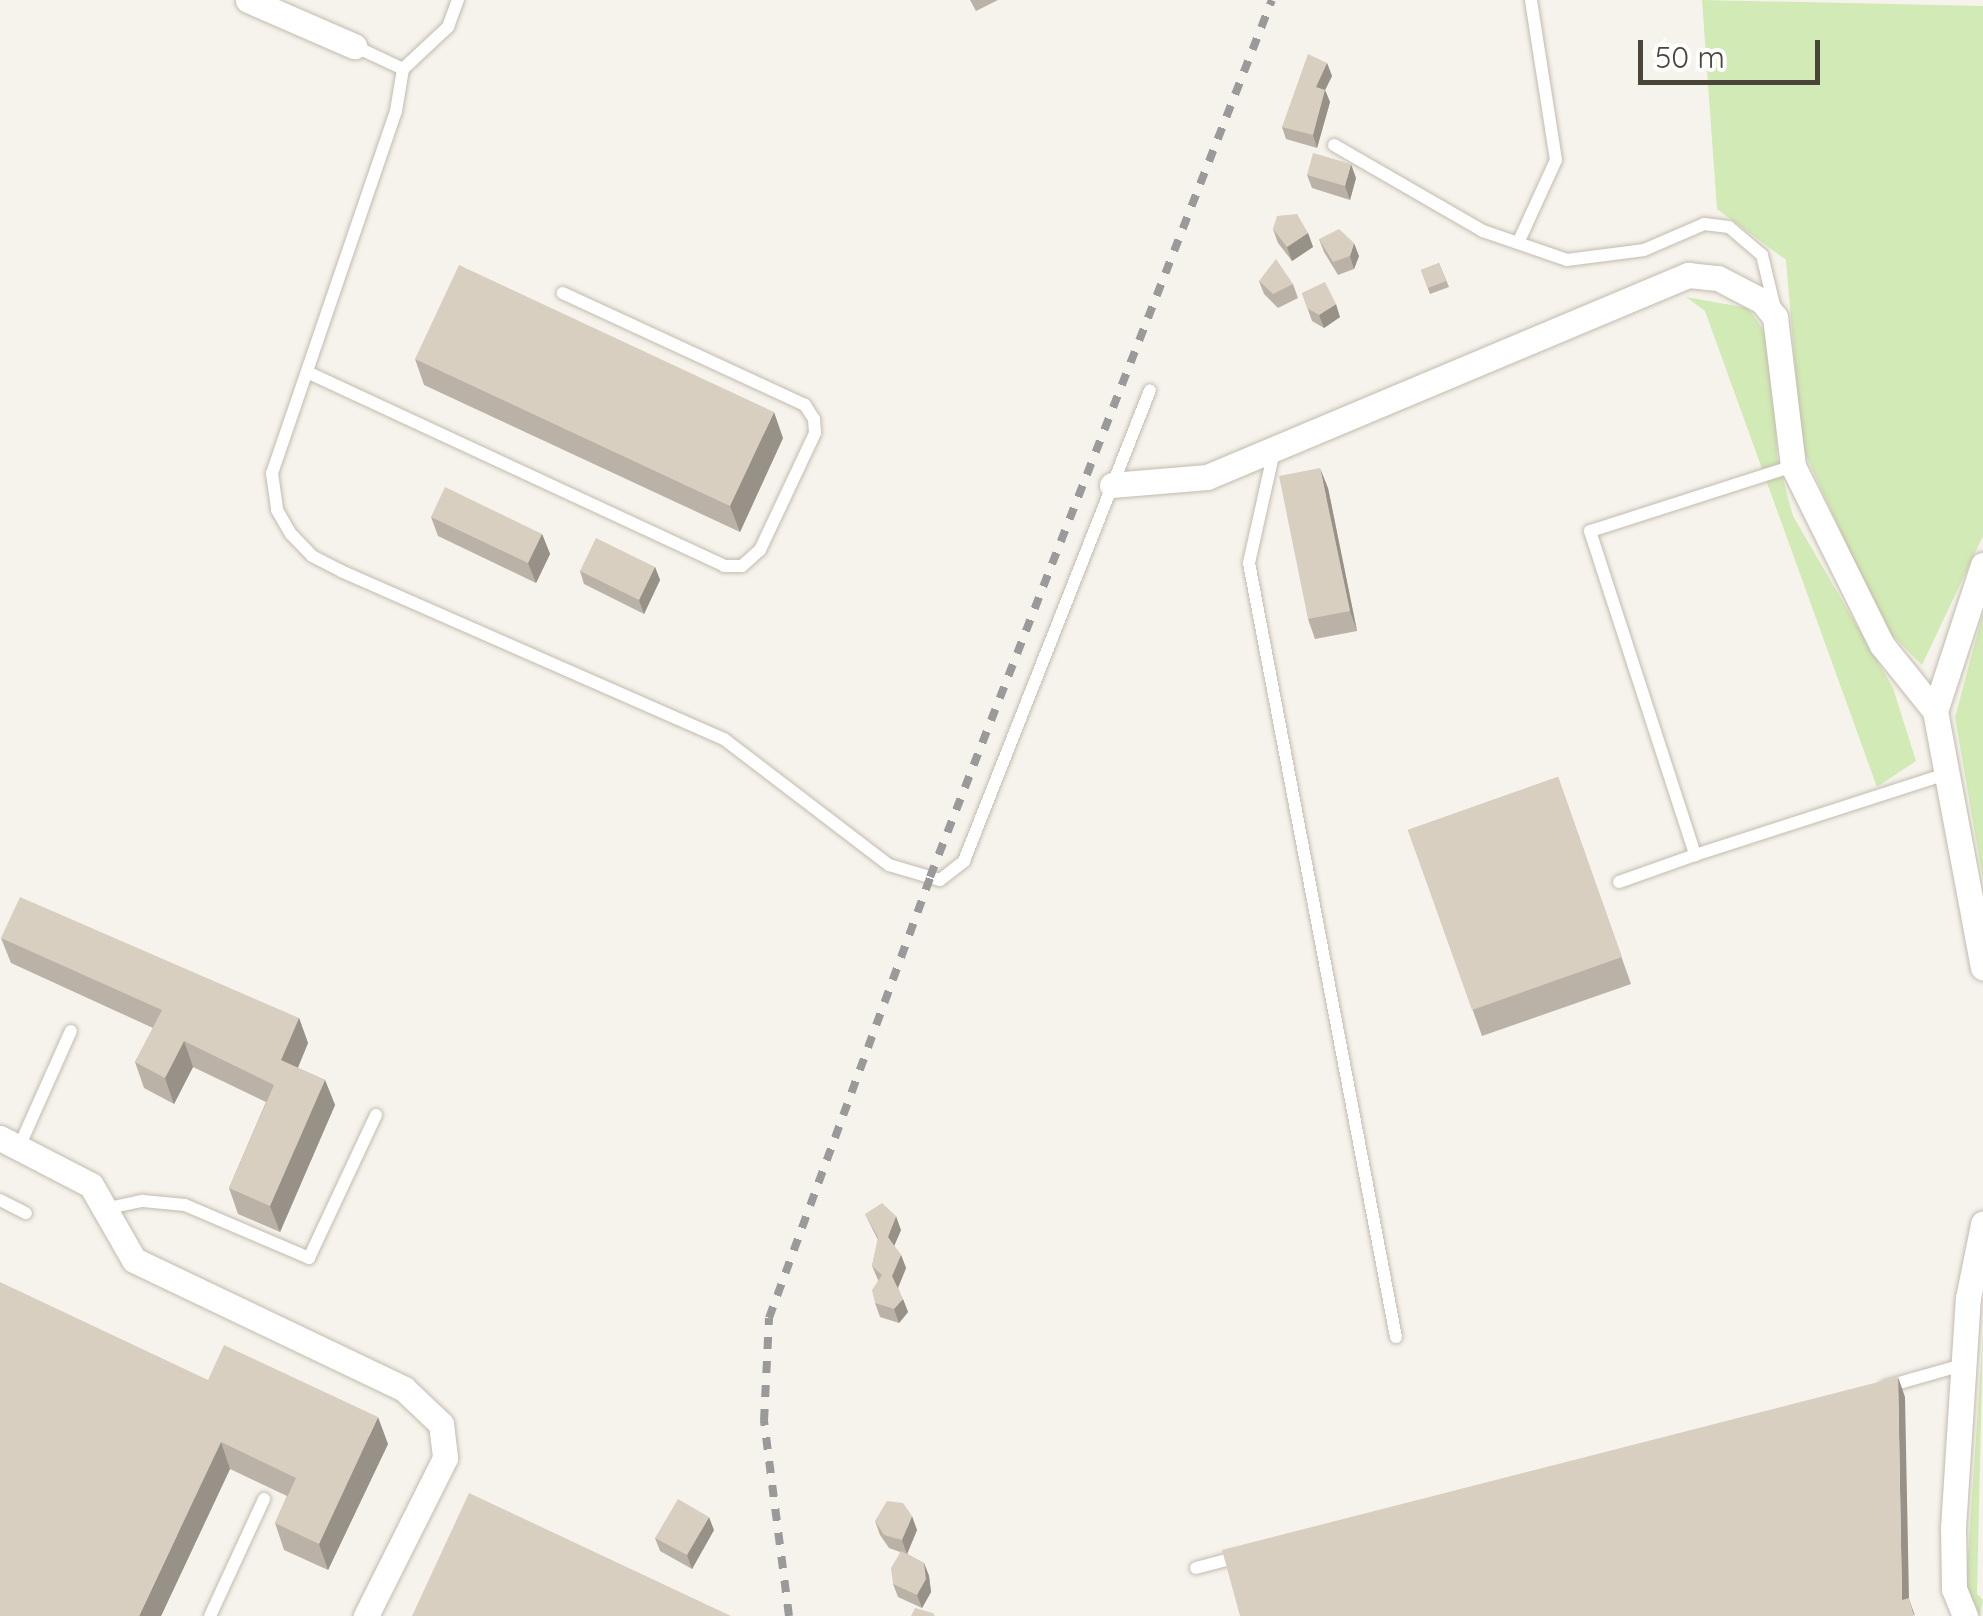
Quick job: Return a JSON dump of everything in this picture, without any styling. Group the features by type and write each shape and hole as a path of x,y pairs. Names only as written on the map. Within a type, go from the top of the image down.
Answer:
{"street":[{"path":"248,0 354,46"},
{"path":"1112,485 1207,477 1688,275 1718,278 1744,290 1775,317 1792,466 1882,645 1936,712"},
{"path":"1983,565 1936,712 1944,776 1983,968"},
{"path":"9,1142 78,1174 134,1260 404,1389 441,1424 445,1458 366,1616"},
{"path":"1965,1616 1954,1574 1962,1365 1983,1224"}],"lane":[{"path":"458,0 448,27 404,69 396,111 272,474 277,510 312,556 724,738 889,865 940,880 964,861 1150,390"},
{"path":"1518,243 1556,160 1531,0"},
{"path":"354,46 404,69"},
{"path":"1334,145 1483,231 1586,260 1644,250 1704,224 1729,227 1762,255 1775,317"},
{"path":"307,372 724,566 742,566 760,550 815,432 814,418 805,406 563,293"},
{"path":"1275,448 1249,563 1396,1337"},
{"path":"1695,855 1590,530 1792,466"},
{"path":"1619,882 1944,776"},
{"path":"9,1142 71,1031"},
{"path":"104,1209 143,1201 186,1205 309,1258 376,1115"},
{"path":"0,1200 26,1213"},
{"path":"1866,1392 1962,1365"},
{"path":"210,1616 264,1500"},
{"path":"1196,1568 1254,1553"}],"green space":[{"path":"1702,0 1983,6 1983,536 1922,665 1885,628 1802,447 1786,260 1717,209"},
{"path":"1686,297 1748,308 1773,343 1777,457 1793,516 1893,688 1916,761 1877,787 1705,311"},
{"path":"1983,613 1983,880 1955,717"},
{"path":"1983,1333 1977,1594 1983,1600 1980,1616 1966,1585"}],"building":[{"path":"1308,54 1327,63 1316,87 1325,90 1313,135 1282,127"},
{"path":"1313,153 1351,164 1345,186 1307,175"},
{"path":"1297,214 1308,233 1287,247 1273,229 1277,216"},
{"path":"1339,229 1354,243 1350,256 1333,262 1319,239"},
{"path":"1276,259 1293,284 1273,294 1259,281"},
{"path":"1439,263 1446,281 1428,288 1421,270"},
{"path":"459,265 774,412 730,506 415,359"},
{"path":"1325,282 1336,304 1319,315 1307,308 1302,293"},
{"path":"1320,468 1350,611 1308,619 1279,476"},
{"path":"445,487 542,534 528,563 431,517"},
{"path":"596,538 655,567 639,600 580,571"},
{"path":"1558,777 1622,957 1472,1010 1408,830"},
{"path":"20,897 299,1018 281,1060 325,1080 270,1206 229,1188 274,1085 184,1041 165,1078 135,1062 162,1010 1,938"},
{"path":"882,1203 896,1216 888,1237 901,1255 892,1276 903,1299 894,1309 875,1303 872,1290 882,1275 872,1266 878,1237 865,1214"},
{"path":"0,1282 208,1380 224,1345 378,1417 319,1544 275,1523 296,1478 221,1442 139,1616 0,1616"},
{"path":"1898,1377 1902,1600 1909,1598 1914,1616 1240,1616 1222,1550"},
{"path":"469,1493 731,1616 412,1616"},
{"path":"678,1499 709,1517 687,1555 655,1538"},
{"path":"887,1501 903,1503 912,1516 902,1540 884,1535 875,1521"},
{"path":"901,1551 924,1563 926,1579 917,1595 893,1584 891,1568"},
{"path":"915,1608 933,1613 935,1616 911,1616"}],"railway":[{"path":"789,1616 764,1421 769,1318 930,877 1272,0"}]}
